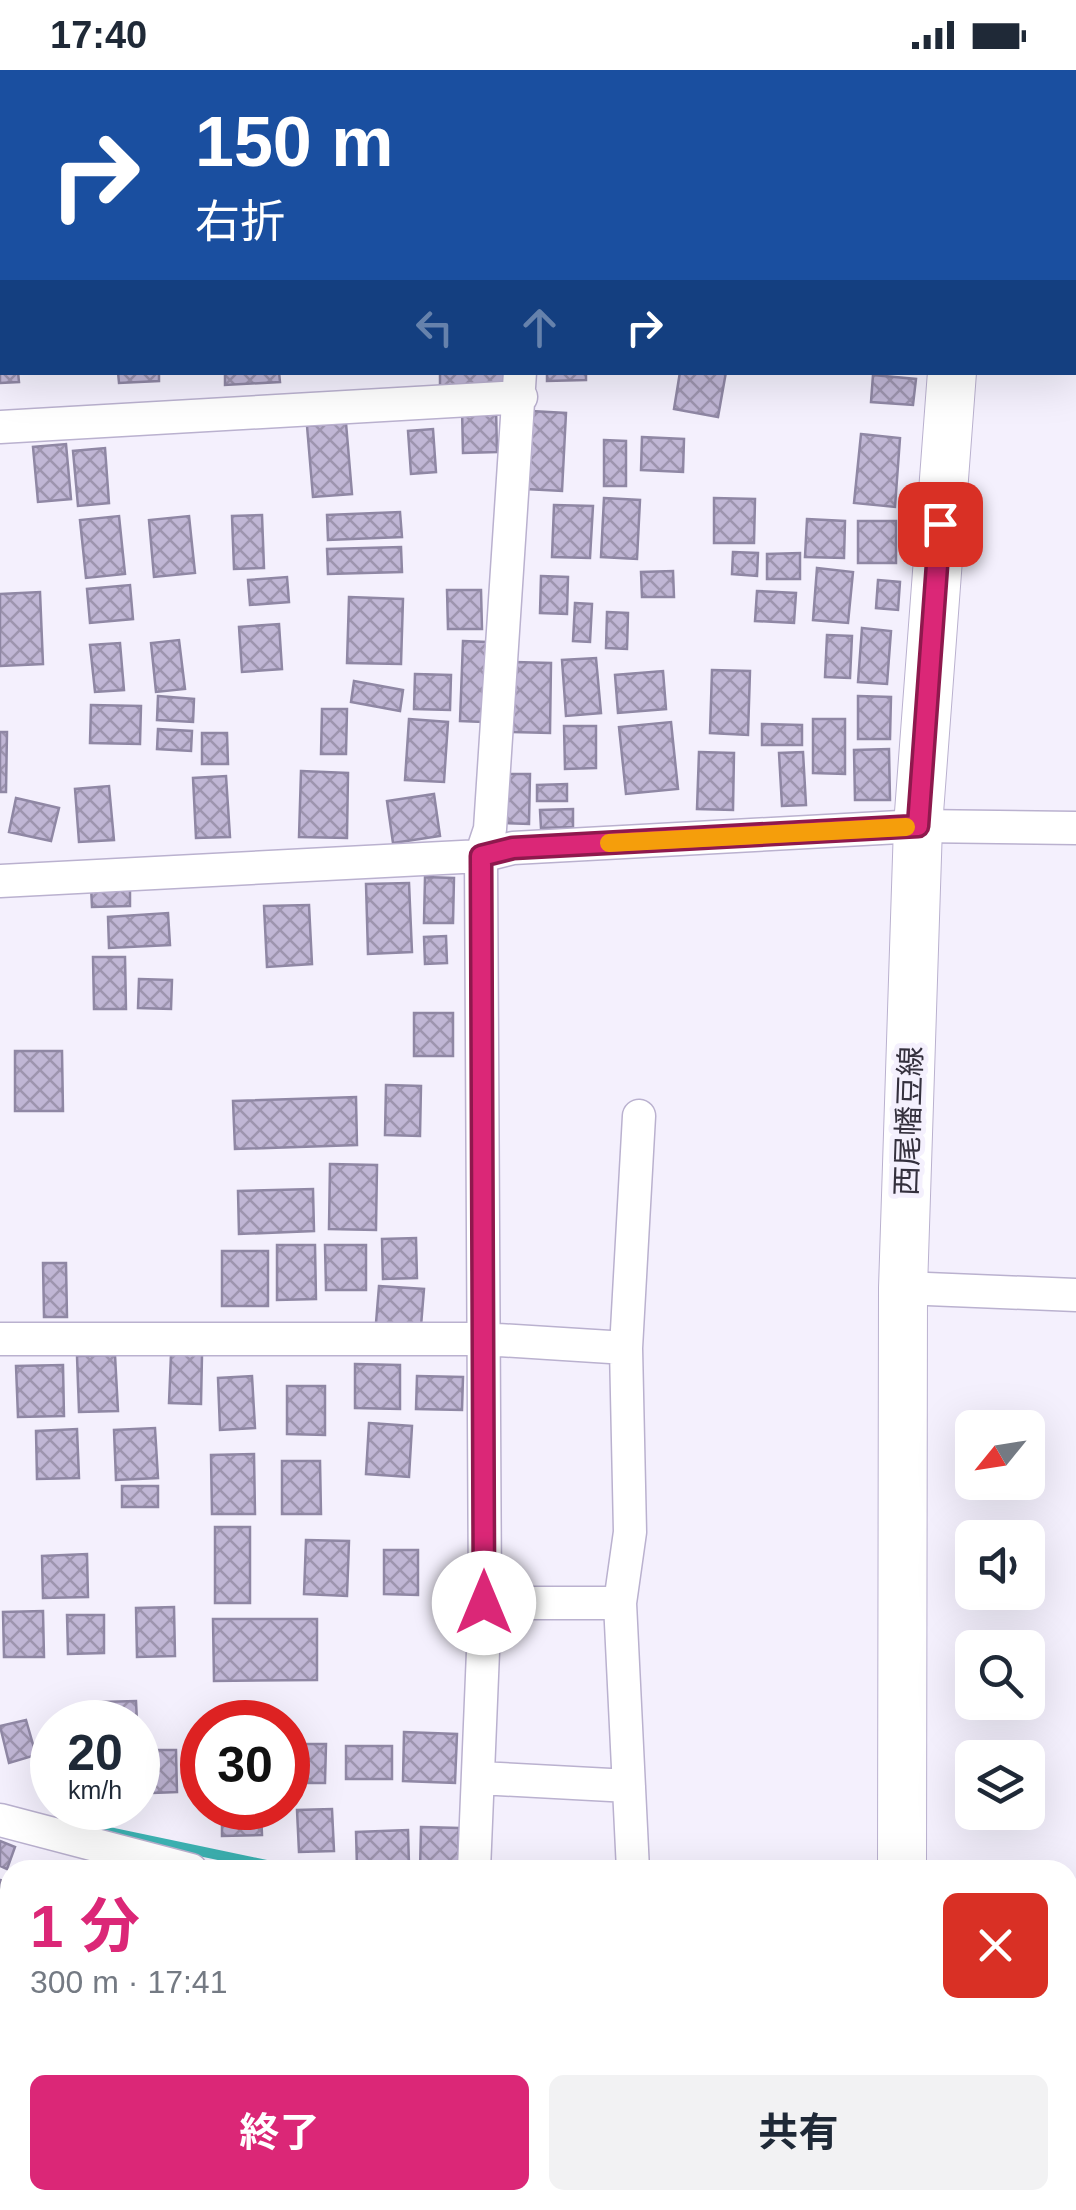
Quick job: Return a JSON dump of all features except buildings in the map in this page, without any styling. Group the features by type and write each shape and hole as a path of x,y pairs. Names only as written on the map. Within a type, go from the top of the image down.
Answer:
{"main road":[{"name":"西尾幡豆線","path":"902,1860 903,1288 918,826 952,375"}],"street":[{"path":"0,427 520,385 490,829 481,856 484,1603 475,1860"},
{"path":"0,881 481,856 513,848 918,826 1076,828"},
{"path":"633,1860 620,1603 630,1532 626,1348 639,1116"},
{"path":"903,1288 1076,1295"},
{"path":"0,1339 482,1339 626,1348"},
{"path":"484,1603 620,1603"},
{"path":"480,1778 629,1786"},
{"path":"0,1820 152,1860"}],"waterway":[{"path":"99,1830 242,1860"}],"slow traffic":[{"path":"609,843 906,827"}],"route":[{"path":"484,1603 481,856 513,848 918,826 940,524"}]}
